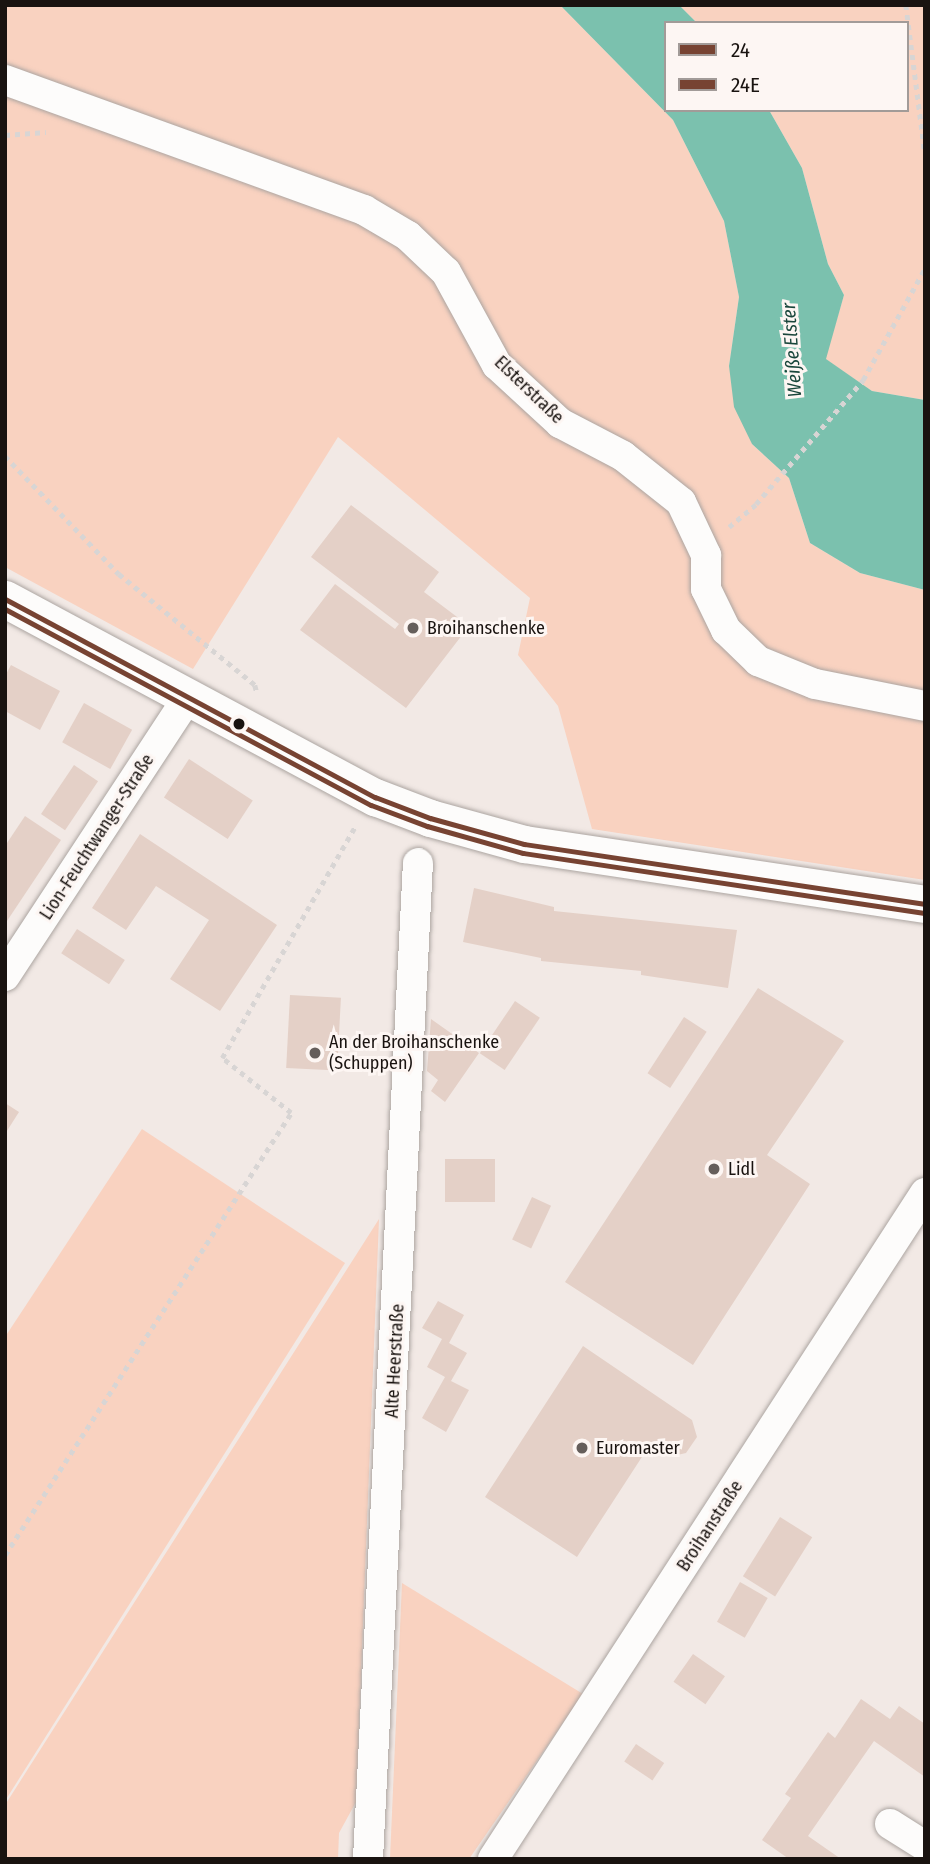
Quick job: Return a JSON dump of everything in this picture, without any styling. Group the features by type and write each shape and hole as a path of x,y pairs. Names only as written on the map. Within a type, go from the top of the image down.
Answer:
{"street":[{"name":"Elsterstraße","path":"5,80 364,210 408,236 446,272 497,365 560,423 623,456 681,502 706,555 706,589 726,630 758,662 814,684 925,706"},
{"path":"5,599 374,797 430,818 524,844 925,904"},
{"name":"Lion-Feuchtwanger-Straße","path":"5,976 188,697"},
{"name":"Alte Heerstraße","path":"368,1859 418,863"},
{"name":"Broihanstraße","path":"493,1859 925,1193"},
{"path":"890,1824 925,1846"}],"path":[{"path":"909,35 925,153"},
{"path":"755,504 863,380 925,268"},
{"path":"5,456 119,574 255,685 269,741"},
{"path":"5,1555 291,1113 222,1058 374,797"}],"shaded area":[{"path":"5,5 560,5 673,120 724,221 739,297 729,366 752,444 789,478 810,543 860,573 925,590 925,880 592,829 558,706 518,655 530,598 338,437 193,669 5,567"},
{"path":"679,5 925,5 925,400 872,391 825,359 844,295 828,264 802,168 770,112 909,112 909,21 695,21"},
{"path":"142,1129 345,1263 5,1801 5,1337"},
{"path":"379,1219 356,1802 339,1833 338,1859 5,1859 5,1805"},
{"path":"402,1583 583,1694 469,1859 390,1859"}],"water":[{"path":"560,5 679,5 695,21 664,21 664,111"},
{"name":"Weiße Elster","path":"665,112 770,112 802,168 828,264 844,295 826,359 872,391 925,400 925,590 860,573 810,543 789,478 752,444 734,407 729,366 739,297 724,221 673,120"}],"building":[{"path":"351,505 439,572 424,592 469,626 406,708 300,630 335,584 395,629 399,624 311,557"},
{"path":"11,665 60,691 40,730 5,711 5,676"},
{"path":"84,703 132,730 110,769 62,742"},
{"path":"189,759 253,800 228,839 164,798"},
{"path":"74,765 98,781 65,830 41,814"},
{"path":"25,816 61,840 5,924 5,846"},
{"path":"140,834 277,925 220,1011 170,979 209,920 156,886 126,930 92,908"},
{"path":"474,888 554,907 554,911 737,930 728,988 641,975 641,971 541,961 541,958 463,942"},
{"path":"77,929 125,960 109,984 61,953"},
{"name":"Lidl","path":"758,988 844,1041 767,1155 810,1184 693,1365 565,1282"},
{"path":"290,995 341,998 337,1071 286,1068"},
{"path":"515,1001 540,1018 505,1070 480,1053"},
{"path":"684,1017 707,1032 670,1088 648,1073"},
{"path":"431,1019 479,1053 445,1102 431,1091 438,1080 427,1071"},
{"path":"5,1103 19,1112 5,1134"},
{"path":"445,1159 495,1159 495,1202 445,1202"},
{"path":"532,1197 551,1206 531,1248 512,1240"},
{"path":"438,1301 464,1315 449,1343 467,1353 451,1381 469,1390 446,1432 422,1418 445,1377 427,1367 442,1339 422,1328"},
{"name":"Euromaster","path":"583,1346 692,1420 697,1437 686,1453 673,1456 651,1443 577,1557 485,1497"},
{"path":"780,1517 812,1537 775,1597 743,1576"},
{"path":"740,1582 768,1598 745,1638 717,1622"},
{"path":"693,1654 725,1676 705,1704 673,1682"},
{"path":"861,1699 890,1719 899,1706 925,1724 925,1777 874,1741 808,1836 841,1859 789,1859 762,1840 791,1798 785,1794 828,1732 835,1738"},
{"path":"636,1744 664,1763 652,1780 624,1761"}],"transit line":[{"name":"24","path":"5,599 375,797 430,818 524,844 925,904"},
{"name":"24E","path":"5,609 371,805 427,826 523,853 924,913"}],"place":[{"name":"Broihanschenke","path":"413,628"},
{"name":"An der Broihanschenke (Schuppen)","path":"315,1053"},
{"name":"Lidl","path":"714,1169"},
{"name":"Euromaster","path":"582,1448"}]}
